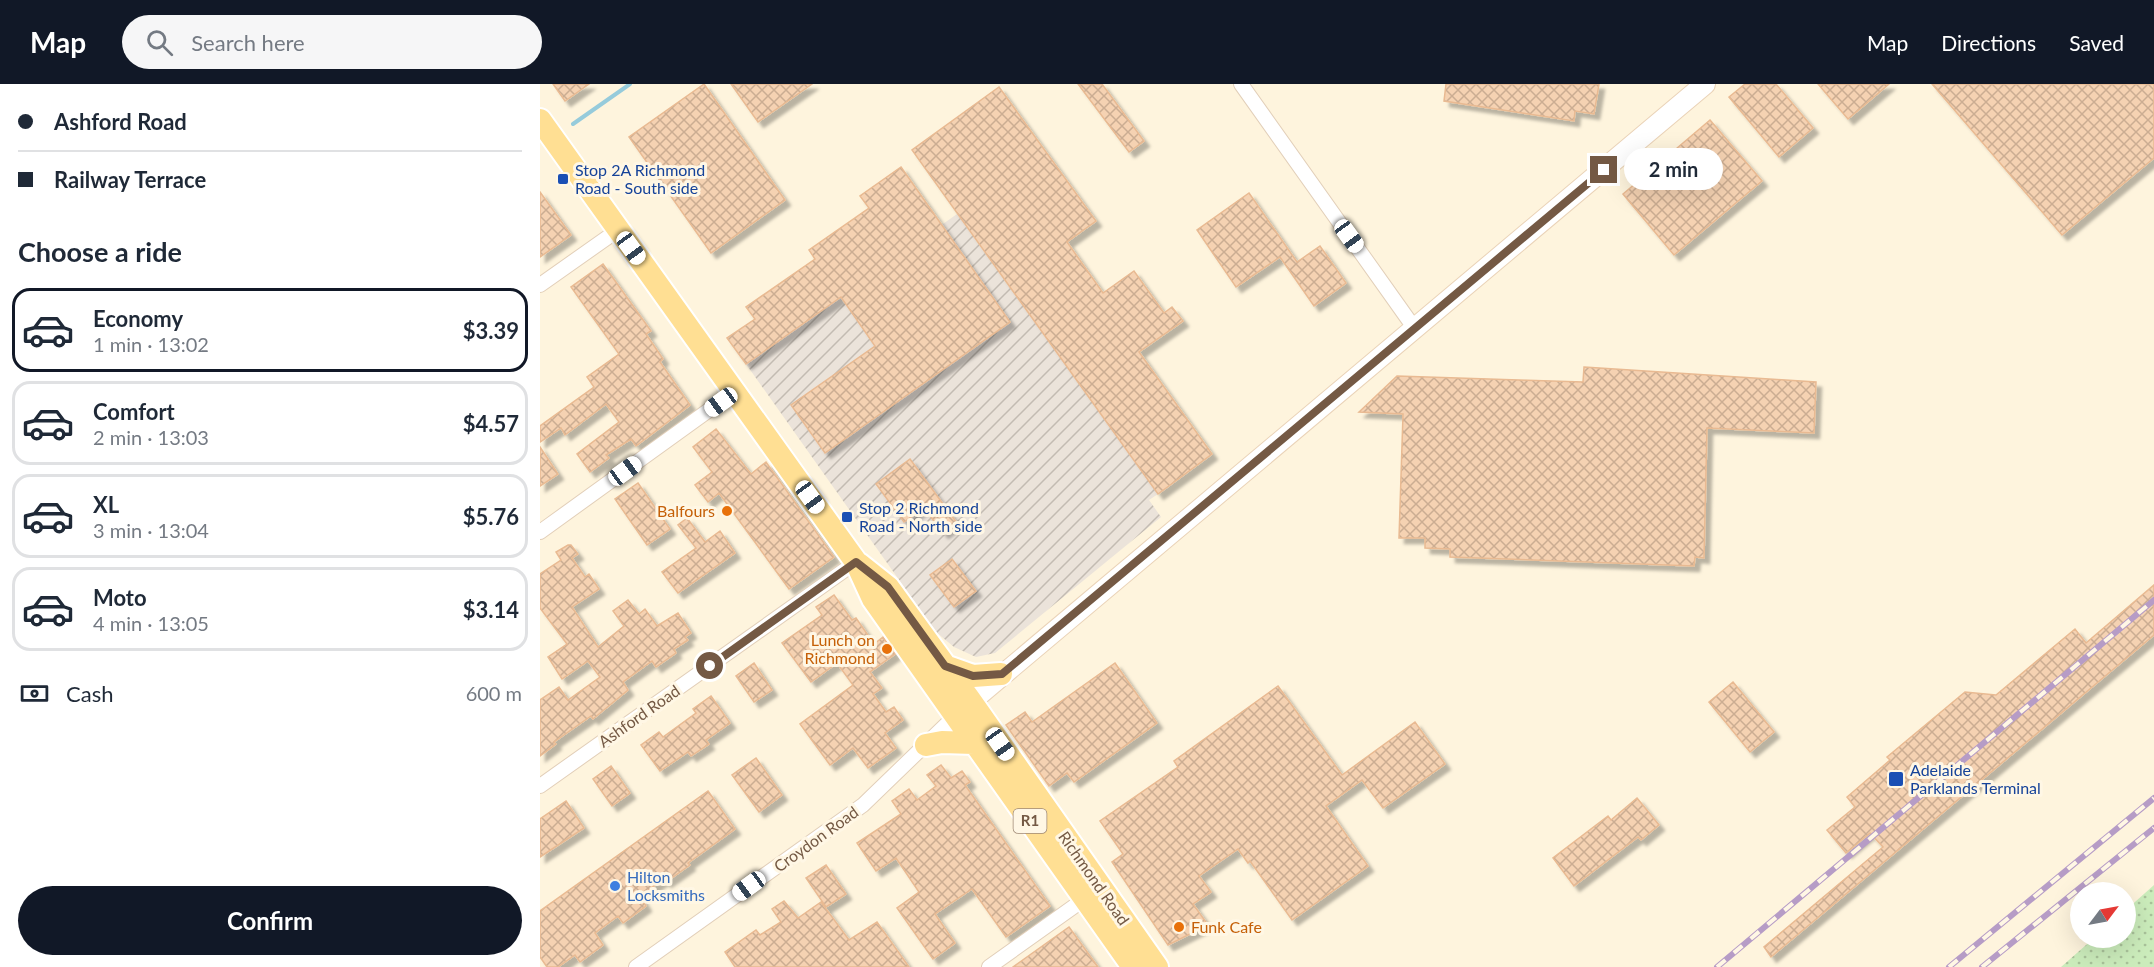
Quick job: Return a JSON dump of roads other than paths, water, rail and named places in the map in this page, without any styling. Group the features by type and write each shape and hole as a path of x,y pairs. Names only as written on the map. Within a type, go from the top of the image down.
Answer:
{"main road":[{"path":"963,708 1705,84"},
{"name":"Richmond Road","path":"540,120 856,562 873,599 963,708 1093,893 1157,967"},
{"name":"Richmond Road","path":"856,562 888,587 945,666 963,708"},
{"path":"945,666 973,676 998,677"},
{"path":"926,745 981,735 987,699 998,677"},
{"name":"Richmond Road","path":"1093,893 1134,967"}],"street":[{"path":"1241,84 1415,329"},
{"path":"540,285 618,230"},
{"path":"540,532 734,392"},
{"name":"Ashford Road","path":"540,786 856,562"},
{"name":"Croydon Road","path":"636,967 863,806 963,708"},
{"path":"989,967 1093,893"}],"waterway":[{"path":"573,124 630,84"}],"railway":[{"path":"1717,967 2154,600"},
{"path":"1949,967 2154,798"},
{"path":"1982,967 2154,828"}],"place":[{"name":"Stop 2A Richmond Road - South side","path":"563,179"},
{"name":"Balfours","path":"727,511"},
{"name":"Stop 2 Richmond Road - North side","path":"847,517"},
{"name":"Lunch on Richmond","path":"887,649"},
{"name":"Adelaide Parklands Terminal","path":"1896,779"},
{"name":"Hilton Locksmiths","path":"615,886"},
{"name":"Funk Cafe","path":"1179,927"}]}
